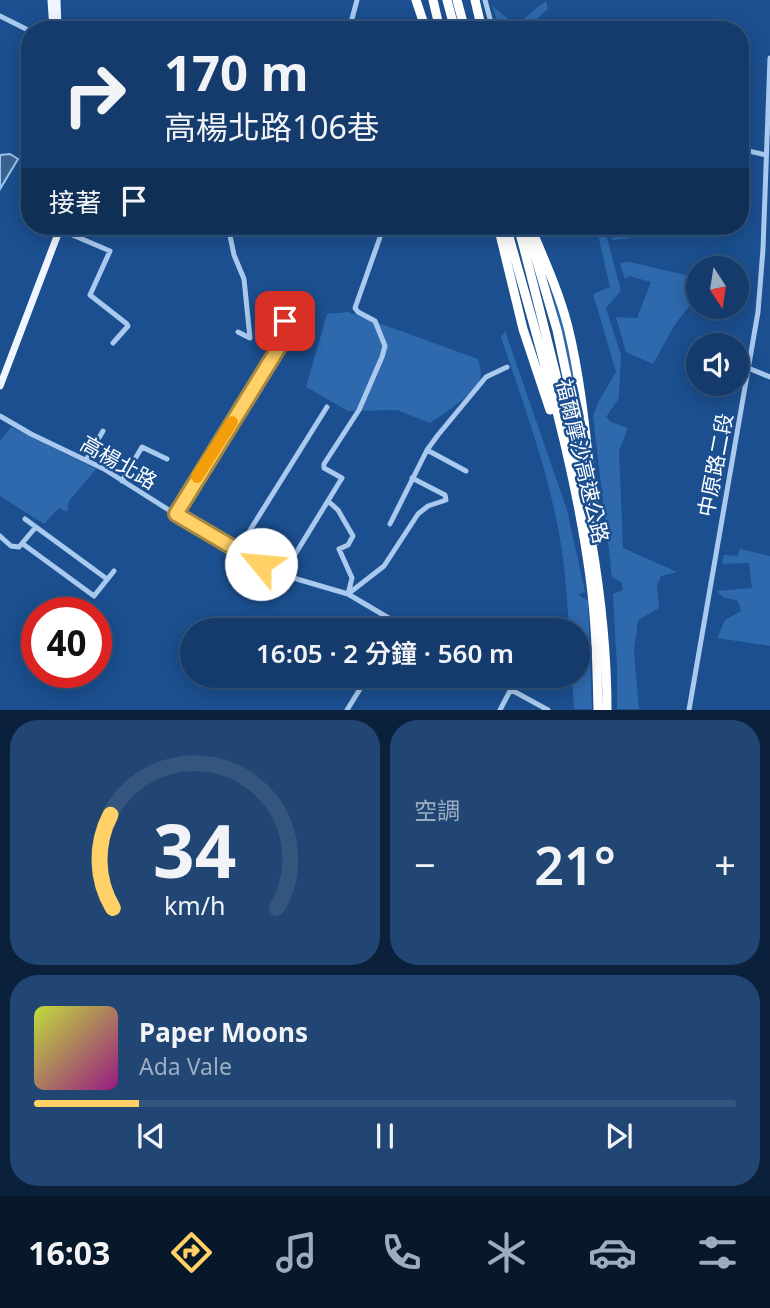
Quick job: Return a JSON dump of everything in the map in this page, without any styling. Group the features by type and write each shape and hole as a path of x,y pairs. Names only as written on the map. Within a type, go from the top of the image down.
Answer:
{"highway":[{"path":"433,0 437,21"},
{"path":"447,0 453,21"},
{"path":"457,0 463,21"},
{"path":"475,0 480,21"},
{"path":"416,2 423,21"},
{"path":"495,235 515,296"},
{"path":"500,235 523,329 568,461"},
{"name":"福爾摩沙高速公路","path":"508,235 581,520 593,602 598,709"},
{"name":"福爾摩沙高速公路","path":"520,235 580,480 595,556 605,640 607,709"},
{"path":"531,235 566,370 590,483"},
{"path":"533,235 554,284 568,327 581,405 601,572 605,640"}],"main road":[{"path":"54,3 55,21"},
{"path":"0,372 57,235"},
{"path":"0,386 58,235"}],"street":[{"path":"352,21 357,0"},
{"path":"485,0 491,21"},
{"path":"0,16 21,26"},
{"name":"中原路二段","path":"749,362 760,292 770,58"},
{"path":"749,151 766,155"},
{"path":"74,235 110,251 90,295 128,326 113,343"},
{"path":"230,235 234,255 244,279 250,338 238,332"},
{"path":"283,574 342,478 324,468 324,464 359,410 382,357 385,346 375,321 355,308 381,235"},
{"path":"176,514 279,347 291,296"},
{"path":"390,524 427,450 486,377 507,367"},
{"path":"749,368 770,377"},
{"name":"中原路二段","path":"689,709 743,396"},
{"path":"237,551 327,407"},
{"name":"高楊北路","path":"0,416 86,460 237,551 283,574 348,594 384,618"},
{"path":"86,460 103,431"},
{"path":"122,481 142,447 167,459"},
{"path":"427,450 466,471"},
{"path":"348,594 384,566 418,514 428,506 446,500 444,495 412,478"},
{"path":"328,500 338,510 353,536 348,545 339,549 352,578 348,594"},
{"path":"25,519 107,579"},
{"path":"21,545 35,528"},
{"path":"0,536 11,546 21,545 94,596 114,571"},
{"path":"346,709 361,688"},
{"path":"508,688 548,709"},
{"path":"500,709 512,690"}],"shaded area":[{"path":"546,1 548,9 534,21 521,21"},
{"path":"492,6 511,21 498,21"},
{"path":"10,154 18,159 0,189 0,155"},
{"path":"598,235 606,235 621,291 606,308 621,355 619,398 606,417 611,422 628,428 619,451 623,548 677,572 661,576 657,586 659,608 638,620 634,651 639,709 617,709 613,594 623,590 621,582 612,577 593,416 616,372 593,294 610,287"},
{"path":"612,235 632,235 631,238 613,240"},
{"path":"630,262 686,275 686,310 653,364 626,352 616,317 637,318 651,282 629,276 625,279 620,263"},
{"path":"545,269 564,326 581,424 560,324"},
{"path":"348,312 478,359 481,374 479,382 464,398 430,423 397,410 348,411 306,387 327,314"},
{"path":"505,331 567,510 585,592 578,595 588,600 589,618 568,618 565,574 551,495 501,337"},
{"path":"11,427 96,469 69,501 67,512 59,508 44,524 0,496 0,441"},
{"path":"740,549 770,556 770,646 717,638 725,620 741,611 738,601 723,597 717,591 752,588 749,563 722,564 724,555 738,556"},
{"path":"590,654 592,709 574,709 573,688 590,688"}],"slow traffic":[{"path":"197,477 232,422"}],"route":[{"path":"261,564 176,514 279,347 285,321"}]}
